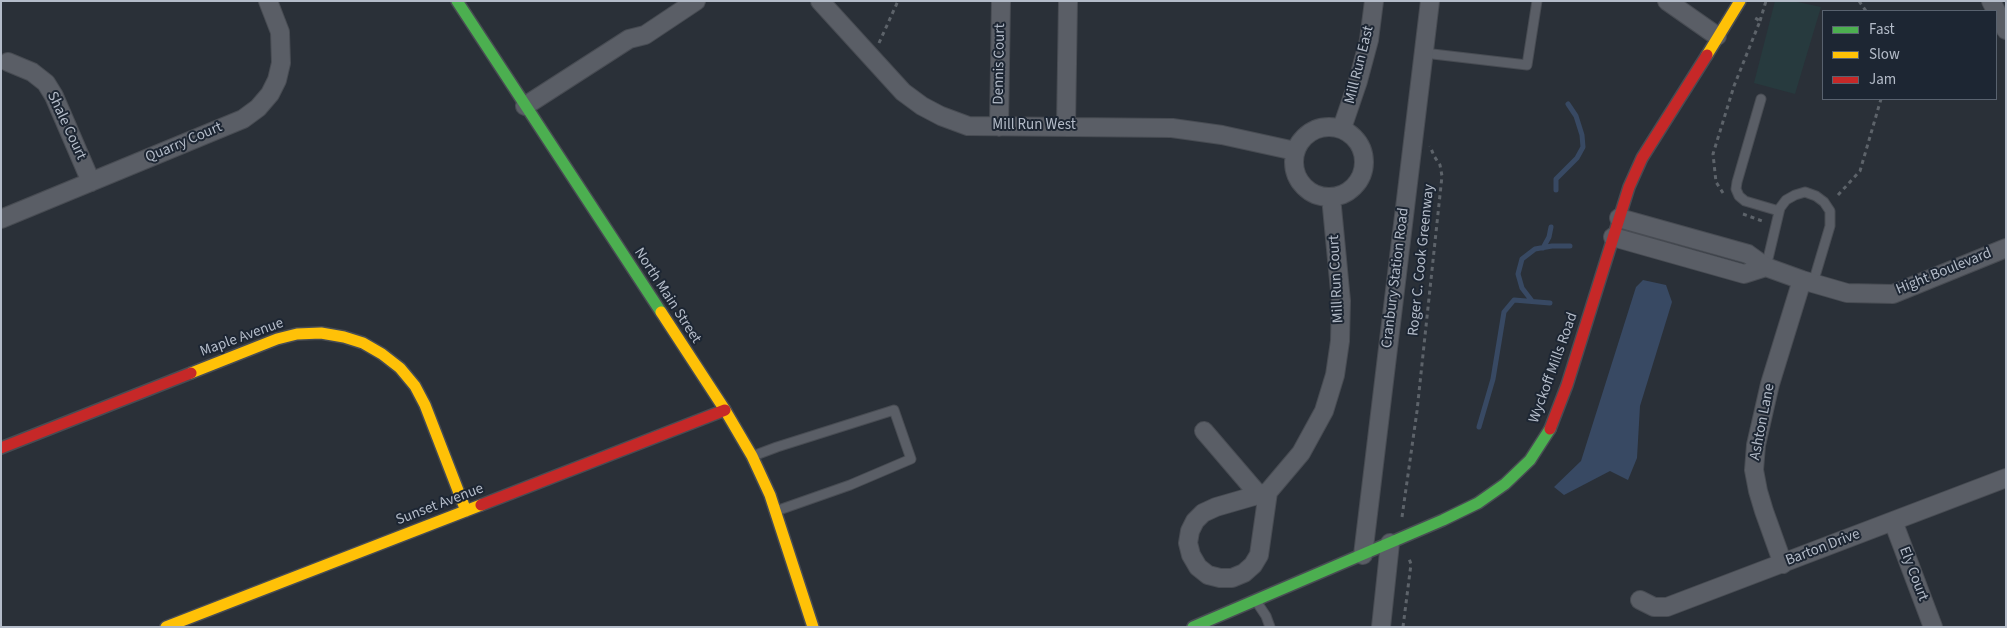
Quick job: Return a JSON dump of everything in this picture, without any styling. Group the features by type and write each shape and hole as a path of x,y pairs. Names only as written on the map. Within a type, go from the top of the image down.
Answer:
{"street":[{"name":"Quarry Court","path":"1,219 244,119 258,108 270,94 277,80 281,63 280,32 268,1"},
{"name":"North Main Street","path":"457,1 724,410 752,456 763,477 776,512 813,627"},
{"path":"525,106 629,39 644,35 696,1"},
{"name":"Mill Run West","path":"820,1 903,92 922,106 941,116 968,126 1172,128 1222,135 1295,151"},
{"name":"Dennis Court","path":"999,127 1001,1"},
{"path":"1066,126 1068,1"},
{"name":"Mill Run East","path":"1342,128 1358,81 1369,40 1374,1"},
{"name":"Cranbury Station Road","path":"1363,555 1430,1"},
{"path":"1667,1 1718,36"},
{"name":"Wyckoff Mills Road","path":"1193,627 1363,555 1478,503 1505,484 1530,460 1551,428 1567,385 1629,187 1642,158 1740,1"},
{"path":"1997,14 2006,30"},
{"name":"Shale Court","path":"8,62 32,72 46,82 54,96 91,182"},
{"path":"1319,127 1342,128 1358,142 1363,151 1364,167 1358,182 1351,190 1342,195 1321,196 1304,187 1294,170 1295,151 1300,140 1309,132 1319,127"},
{"name":"Mill Run Court","path":"1263,493 1301,452 1316,429 1335,375 1340,340 1341,300 1331,197"},
{"name":"Hight Boulevard","path":"1619,218 1748,254 1766,267 1807,282 1847,293 1893,294 2006,248"},
{"path":"1613,237 1744,274 1766,267"},
{"path":"1679,256 1684,237"},
{"name":"Ashton Lane","path":"1783,564 1758,491 1754,470 1756,446 1770,384 1807,282"},
{"name":"Maple Avenue","path":"1,448 277,339 298,334 321,333 344,337 364,344 382,354 400,368 410,380 425,405 466,511"},
{"name":"Sunset Avenue","path":"166,627 724,410"},
{"path":"1204,431 1263,493 1258,555 1253,565 1244,573 1232,578 1208,575 1198,567 1188,543 1190,531 1195,521 1203,513 1216,507 1263,493"},
{"name":"Barton Drive","path":"1640,600 1654,607 1667,607 2006,478"},
{"name":"Ely Court","path":"1892,522 1933,627"},
{"path":"1381,627 1390,543"},
{"path":"1244,573 1255,600"}],"lane":[{"path":"1424,53 1526,65 1537,1"},
{"path":"1761,100 1736,189 1739,196 1745,201 1779,211"},
{"path":"1766,267 1779,211 1786,200 1805,192 1816,196 1824,202 1830,211 1830,226 1807,282"},
{"path":"752,456 894,410 911,459 850,485 776,512"},
{"path":"1255,600 1266,616 1270,627"}],"path":[{"path":"868,54 883,37 898,1"},
{"path":"1726,197 1716,182 1714,154 1734,86 1766,1"},
{"path":"1748,13 1760,21"},
{"path":"1838,195 1860,170 1881,100"},
{"name":"Roger C. Cook Greenway","path":"1401,523 1416,411 1442,176 1440,164 1429,144"},
{"path":"1739,211 1747,216 1775,225"},
{"path":"1403,627 1410,564 1407,553"}],"green space":[{"path":"1775,1 1793,1 1821,7 1795,94 1754,83"}],"water":[{"path":"1643,280 1666,285 1672,302 1640,406 1637,458 1628,480 1610,471 1564,495 1554,487 1581,461 1636,287"}],"waterway":[{"path":"1556,190 1556,179 1577,158 1583,147 1582,135 1576,116 1568,104"},
{"path":"1543,248 1549,237 1551,227"},
{"path":"1532,301 1522,288 1518,274 1522,259 1535,249 1552,246 1570,246"},
{"path":"1479,427 1493,379 1504,312 1514,300 1550,303"}],"traffic: fast":[{"path":"457,1 661,312"},
{"path":"1193,627 1443,520 1478,503 1505,484 1530,460 1550,429"}],"traffic: slow":[{"path":"1707,55 1740,1"},
{"path":"661,312 725,410 752,456 770,495 813,627"},
{"path":"191,373 277,339 297,334 321,333 363,343 382,354 400,368 415,386 425,405 466,511"},
{"path":"166,627 481,505"}],"traffic: jam":[{"path":"1550,429 1567,385 1629,187 1642,158 1707,55"},
{"path":"1,448 191,373"},
{"path":"481,505 725,410"}]}
